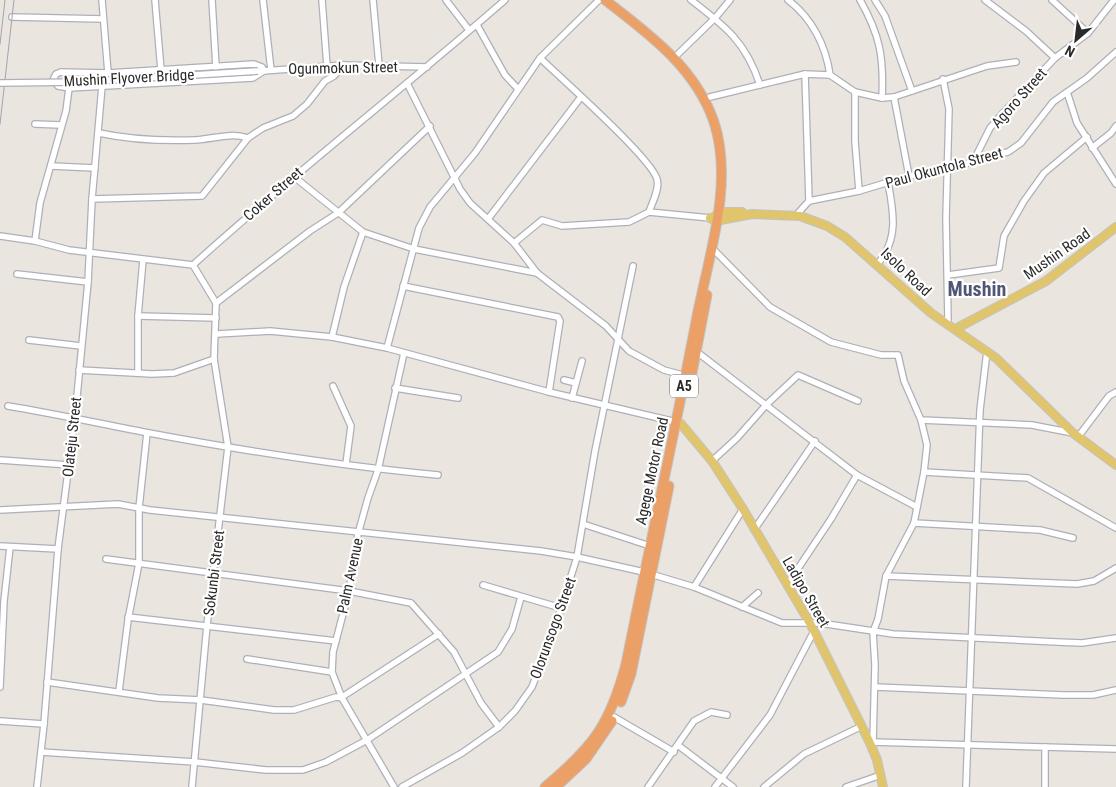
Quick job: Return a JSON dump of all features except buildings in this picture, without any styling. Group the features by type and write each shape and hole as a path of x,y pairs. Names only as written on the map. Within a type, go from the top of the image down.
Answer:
{"highway":[{"name":"Agege Motor Road","path":"545,787 589,747 618,695 648,573 650,546 678,423 697,352 715,251 721,192 721,149 714,122 702,96 674,57 605,0"},
{"name":"Agege Motor Road","path":"556,787 586,759 605,734 631,674 648,573 727,167 723,135 710,97 694,71 678,54 614,0"}],"main road":[{"name":"Isolo Road","path":"717,217 778,210 799,212 838,228 859,241 917,296 1004,360 1077,433 1116,459"},
{"name":"Isolo Road","path":"717,217 752,214 800,216 827,226 864,252 931,313 987,351 1077,433 1116,465"},
{"name":"Mushin Road","path":"959,327 1046,281 1116,227"},
{"name":"Ladipo Street","path":"678,423 712,461 743,509 812,628 872,742 883,787"}],"street":[{"path":"102,0 108,73"},
{"path":"155,0 161,70"},
{"path":"212,0 216,67"},
{"path":"264,0 265,70"},
{"path":"322,0 327,66"},
{"path":"373,0 379,65"},
{"path":"446,0 469,30"},
{"name":"Coker Street","path":"193,265 293,176 427,67 505,0"},
{"path":"387,348 421,221 454,176 480,146 540,58 599,0"},
{"path":"691,0 716,18 734,38 752,62 760,85"},
{"path":"678,54 716,18 730,0"},
{"path":"788,0 814,28 827,55 830,75"},
{"path":"860,0 875,27 883,71 882,98"},
{"path":"875,0 888,24 912,91"},
{"path":"985,0 1026,31 1054,58"},
{"path":"1052,0 1088,33"},
{"name":"Agoro Street","path":"974,160 990,128 1054,58 1088,33 1114,0"},
{"path":"12,17 103,19"},
{"path":"875,27 888,24"},
{"path":"477,25 505,75 518,89"},
{"name":"Paul Okuntola Street","path":"809,201 860,191 909,176 967,165 974,160 1008,152 1021,143 1042,115 1116,52"},
{"path":"540,58 581,97 655,174 658,182 649,212"},
{"path":"710,97 805,74 830,75 855,92 882,98 894,97 942,79 987,66 1016,62"},
{"path":"254,64 265,70 253,78 69,88 55,84 54,77 61,72 108,73 254,64"},
{"path":"92,199 202,196 248,138 263,128 293,116 307,104 325,81 334,76 344,65"},
{"name":"Ogunmokun Street","path":"265,70 344,65 427,67"},
{"name":"Mushin Flyover Bridge","path":"0,83 80,82 265,70"},
{"path":"799,212 809,201 805,74"},
{"path":"942,79 949,109 946,218 948,320"},
{"path":"407,83 454,176 470,203 514,243 537,274 606,326 629,351 646,362 686,376"},
{"name":"Olateju Street","path":"37,787 58,549 75,416 88,282 92,199 102,86"},
{"path":"35,241 40,203 69,88"},
{"path":"855,92 855,141 860,191"},
{"path":"1067,92 1077,122 1116,184"},
{"path":"488,219 581,97"},
{"path":"894,97 909,176"},
{"path":"35,124 61,125"},
{"path":"0,236 35,241 90,253 193,265 216,303 310,231 338,213 430,126"},
{"path":"1092,148 1111,133 1116,126"},
{"path":"99,133 143,139 197,140 236,134 248,138"},
{"path":"948,275 999,268 1004,236 1024,201 1044,173 1086,137"},
{"path":"50,166 95,168"},
{"path":"293,176 362,232 414,249 537,274"},
{"path":"880,261 888,250 893,234 894,215 888,182"},
{"path":"514,243 542,220 562,226 572,226 629,222 649,212 717,217"},
{"path":"332,337 344,287 362,232"},
{"path":"715,251 770,307 831,342 881,355 898,355 904,380 921,420 927,445 914,523 886,576 878,619 873,632 875,687 872,742 1116,749"},
{"path":"138,373 138,316 143,260"},
{"name":"Olorunsogo Street","path":"402,787 462,753 499,726 525,698 532,687 561,608 577,557 618,339 634,266"},
{"path":"17,274 88,282"},
{"path":"403,286 558,317 560,321 549,392"},
{"name":"Sokunbi Street","path":"192,787 207,625 228,447 214,359 216,303"},
{"path":"138,316 216,318"},
{"path":"216,334 270,331 332,337 387,348 572,398 678,423"},
{"path":"29,340 81,346"},
{"path":"966,787 977,474 987,351"},
{"path":"697,352 857,475 917,507"},
{"name":"Palm Avenue","path":"394,787 342,698 332,672 336,641 349,591 358,534 378,470 404,353"},
{"path":"79,370 174,373 214,359"},
{"path":"572,398 582,361"},
{"path":"712,461 798,375 858,401"},
{"path":"564,380 576,383"},
{"path":"332,386 351,426 346,464"},
{"path":"395,388 458,398"},
{"path":"921,420 980,421 1032,425 1077,433 1109,396 1116,392"},
{"path":"8,406 75,416 147,433 228,447 378,470 438,475"},
{"path":"119,691 128,617 139,562 139,508 147,433"},
{"path":"754,530 815,442"},
{"path":"0,460 69,466"},
{"path":"924,472 1028,478 1116,528"},
{"path":"787,585 857,475"},
{"path":"0,510 118,504 358,534 577,557 648,573 694,587 782,623 812,628"},
{"path":"694,587 743,509"},
{"path":"914,523 1040,530 1073,538"},
{"path":"583,524 650,546"},
{"path":"0,546 58,549"},
{"path":"0,687 2,601 10,547"},
{"path":"106,559 349,591 411,603 454,652 467,673 481,703 499,726"},
{"path":"886,576 1077,584 1094,581 1116,568"},
{"path":"483,585 561,608"},
{"path":"742,607 758,593"},
{"path":"41,752 195,762 266,770 303,770 326,762 367,740 498,652 512,629 522,598"},
{"path":"128,617 336,641"},
{"path":"715,787 770,715 812,628 820,623 873,632 1082,643 1116,638"},
{"path":"47,682 158,698 201,700 274,710 294,710 336,697 342,698 439,634"},
{"path":"247,659 332,672"},
{"path":"875,687 1085,695 1116,690"},
{"path":"648,787 694,721 710,712 727,715"},
{"path":"614,717 674,752"},
{"path":"0,721 44,724"},
{"path":"764,787 804,754 862,726"},
{"path":"678,746 733,787"},
{"path":"1044,787 1045,748"},
{"path":"846,787 881,775"}],"railway":[{"path":"0,44 5,0"},
{"path":"0,124 14,0"}],"district":[{"name":"Mushin","path":"977,289"}]}
